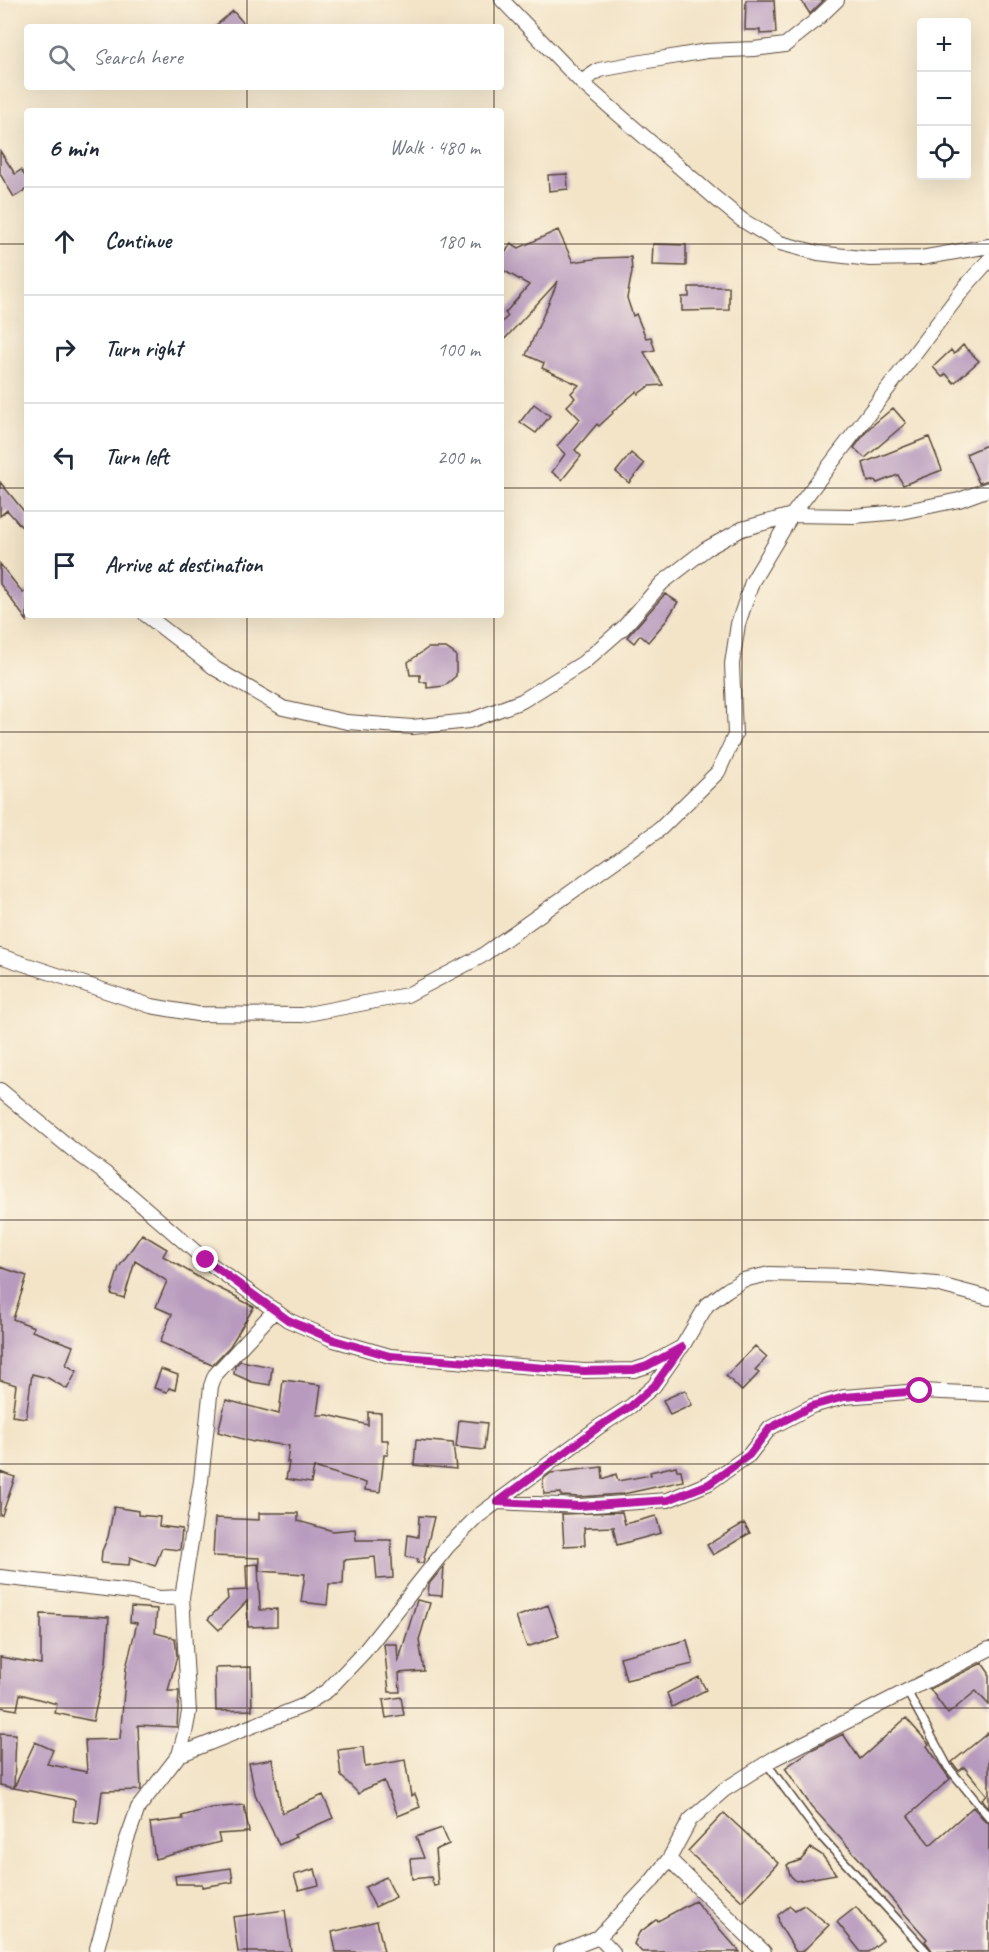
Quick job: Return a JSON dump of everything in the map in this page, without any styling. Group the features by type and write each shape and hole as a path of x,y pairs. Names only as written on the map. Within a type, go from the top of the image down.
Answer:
{"street":[{"path":"501,0 581,82 735,215 780,243 818,253 870,259 921,258 989,246"},
{"path":"581,82 599,70 642,62 707,51 785,45 837,0"},
{"path":"0,956 151,1006 197,1014 302,1015 406,995 480,957 660,829 718,772 735,735 732,664 738,624 752,582 792,515 964,287 989,260"},
{"path":"150,618 216,669 283,708 347,722 412,727 469,721 522,701 583,663 624,627 662,584 706,549 742,529 792,515 853,516 901,512 959,500 989,489"},
{"path":"0,1090 106,1174 206,1260 288,1320 334,1340 390,1356 584,1371 634,1370 647,1366 682,1347"},
{"path":"179,1755 305,1705 328,1690 364,1652 448,1546 478,1516 654,1386 682,1347 707,1305 743,1280 768,1274 846,1276 936,1284 989,1298"},
{"path":"96,1952 122,1853 138,1808 179,1755 189,1712 182,1597 201,1481 211,1386 216,1376 275,1311"},
{"path":"498,1502 579,1506 668,1500 709,1484 749,1455 770,1428 812,1406 844,1397 909,1392 989,1394"},
{"path":"0,1577 96,1587 160,1598 182,1597"},
{"path":"561,1952 599,1937 650,1883 669,1859 690,1820 724,1791 766,1764 989,1649"},
{"path":"669,1859 764,1952"},
{"path":"599,1937 613,1952"}],"lane":[{"path":"907,1691 948,1767 989,1817"},
{"path":"766,1764 818,1832 927,1952"}],"building":[{"path":"746,0 774,0 776,33 760,34 760,30 745,30"},
{"path":"801,0 824,0 810,14"},
{"path":"233,11 244,24 218,24"},
{"path":"0,151 15,174 21,170 24,174 24,191 14,197 0,174"},
{"path":"567,174 568,189 549,191 548,175"},
{"path":"558,230 573,262 631,257 632,272 627,298 633,316 636,314 646,338 651,337 655,350 644,352 663,385 649,386 638,394 637,391 599,426 597,424 575,450 581,456 562,480 552,472 565,454 557,446 580,419 567,406 575,398 571,393 579,385 542,368 544,363 526,355 558,281 504,340 504,320 508,316 505,313 529,285 504,271 504,255 511,243 519,248"},
{"path":"653,244 686,245 686,266 652,265"},
{"path":"689,287 729,287 729,310 682,311 682,297 689,297"},
{"path":"963,345 979,361 954,383 946,374 942,377 933,367 951,350 954,354"},
{"path":"534,404 550,416 536,433 520,422"},
{"path":"893,408 906,423 865,458 854,448 868,429"},
{"path":"929,437 942,470 903,485 898,475 877,483 875,480 868,482 863,463"},
{"path":"989,444 989,480 979,483 966,454"},
{"path":"631,453 644,464 629,483 616,472"},
{"path":"0,482 24,511 24,530 7,510 0,516"},
{"path":"0,564 24,592 24,617 0,584"},
{"path":"665,594 678,602 666,621 648,642 640,635 634,643 627,637"},
{"path":"428,648 446,648 456,655 456,676 444,686 427,688 427,682 420,682 420,675 410,675 408,662"},
{"path":"142,1234 167,1249 163,1256 254,1307 230,1346 212,1365 160,1342 172,1314 156,1307 167,1281 135,1261 124,1298 111,1294 119,1267"},
{"path":"0,1267 27,1276 13,1319 34,1327 32,1331 73,1346 66,1365 77,1371 67,1389 48,1378 32,1374 26,1418 12,1416 16,1385 0,1380"},
{"path":"755,1346 767,1357 755,1370 759,1373 742,1391 726,1376"},
{"path":"240,1361 272,1367 270,1385 252,1382 234,1374 235,1366"},
{"path":"161,1369 178,1375 175,1390 169,1388 167,1392 154,1388"},
{"path":"283,1380 321,1385 317,1415 328,1415 368,1425 368,1412 381,1413 381,1440 388,1440 388,1455 384,1455 380,1492 365,1490 366,1483 314,1467 311,1483 286,1479 289,1446 253,1442 218,1432 226,1400 279,1414"},
{"path":"685,1390 692,1405 670,1415 663,1400"},
{"path":"459,1420 487,1423 484,1450 456,1447"},
{"path":"416,1440 453,1443 456,1469 414,1465"},
{"path":"676,1466 677,1470 681,1470 683,1481 623,1494 579,1497 561,1496 561,1493 544,1494 543,1479 551,1473 602,1467 603,1479 616,1474 618,1481 651,1475 650,1472"},
{"path":"0,1472 15,1477 2,1515 0,1515"},
{"path":"114,1507 138,1511 138,1515 160,1517 159,1526 182,1529 180,1550 162,1548 155,1566 130,1557 129,1565 101,1563"},
{"path":"622,1512 625,1524 656,1516 661,1533 617,1545 613,1527 584,1528 585,1545 564,1546 562,1514"},
{"path":"259,1513 298,1513 298,1521 333,1531 355,1529 356,1540 391,1540 393,1578 377,1579 375,1557 344,1560 343,1584 329,1584 327,1605 301,1602 305,1574 259,1571 260,1558 213,1556 215,1518 259,1520"},
{"path":"419,1516 434,1517 423,1563 417,1563 418,1559 406,1557 408,1535 418,1537"},
{"path":"744,1523 750,1533 713,1555 707,1545"},
{"path":"258,1564 260,1610 277,1609 277,1626 248,1627 247,1601 219,1630 208,1619 228,1599 227,1591 247,1590 246,1565"},
{"path":"444,1566 442,1596 428,1595 429,1584"},
{"path":"417,1600 430,1603 419,1640 424,1671 399,1673 400,1692 389,1692 384,1644 397,1644 398,1663"},
{"path":"548,1605 559,1636 527,1647 516,1617"},
{"path":"131,1607 157,1609 155,1633 175,1638 177,1656 168,1691 179,1691 177,1727 138,1725 141,1790 102,1791 98,1824 73,1821 75,1800 14,1788 35,1742 53,1750 47,1764 87,1772 85,1740 120,1739 126,1668 137,1623 130,1622"},
{"path":"41,1614 109,1617 106,1663 93,1721 55,1713 57,1704 20,1694 17,1710 0,1707 0,1657 41,1664"},
{"path":"687,1640 693,1664 626,1680 620,1657"},
{"path":"982,1663 989,1673 989,1705 976,1691 948,1714 930,1689"},
{"path":"251,1667 252,1710 216,1711 215,1668"},
{"path":"699,1677 706,1690 672,1707 667,1693"},
{"path":"401,1697 404,1715 386,1718 383,1700"},
{"path":"906,1718 929,1744 927,1746 950,1779 908,1816 930,1845 973,1807 989,1823 989,1952 933,1952 925,1941 927,1939 811,1806 785,1768 811,1750 843,1734 860,1759"},
{"path":"989,1732 989,1808 982,1799 987,1795 964,1767 959,1771 952,1762"},
{"path":"0,1733 16,1734 14,1788 0,1785"},
{"path":"363,1747 365,1767 405,1760 411,1796 415,1794 420,1807 398,1816 384,1781 359,1794 341,1776 338,1750"},
{"path":"272,1759 282,1813 323,1795 333,1818 294,1835 296,1837 279,1845 255,1794 249,1763"},
{"path":"244,1805 249,1832 218,1834 220,1842 155,1859 150,1823 183,1819 182,1816 211,1808"},
{"path":"724,1813 778,1863 742,1901 688,1851"},
{"path":"442,1828 449,1844 435,1850 438,1885 434,1886 431,1877 412,1879 410,1859 424,1858 416,1837"},
{"path":"811,1848 822,1855 836,1874 796,1881 790,1875 787,1865 801,1860"},
{"path":"231,1868 233,1882 202,1887 202,1884 176,1884 175,1876"},
{"path":"315,1869 319,1885 299,1890 294,1875"},
{"path":"386,1877 396,1897 375,1907 365,1887"},
{"path":"695,1901 740,1952 642,1952 634,1944 639,1933 656,1920"},
{"path":"804,1905 829,1925 802,1952 796,1952 779,1924 778,1915 790,1906 795,1910"},
{"path":"856,1907 883,1940 868,1952 861,1952 837,1922"},
{"path":"285,1910 291,1952 238,1952 233,1917"},
{"path":"377,1921 384,1952 336,1952 332,1932"}],"route":[{"path":"206,1260 288,1320 334,1340 390,1356 584,1371 634,1370 647,1366 682,1347 654,1386 631,1406 600,1426 498,1502 579,1506 668,1500 709,1484 749,1455 770,1428 812,1406 844,1397 920,1391"}]}
